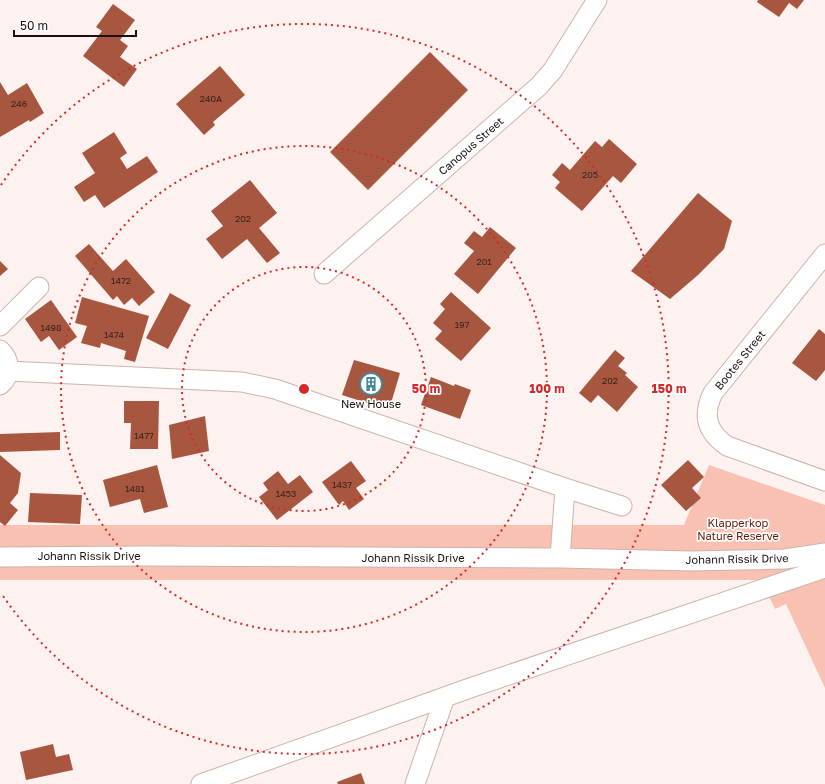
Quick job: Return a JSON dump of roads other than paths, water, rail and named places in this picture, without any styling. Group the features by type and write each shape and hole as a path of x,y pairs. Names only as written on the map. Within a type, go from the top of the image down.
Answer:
{"street":[{"name":"Canopus Street","path":"324,274 539,86 554,70 597,0"},
{"name":"Bootes Street","path":"825,254 713,392 707,409 708,423 711,429 720,441 727,446 825,481"},
{"path":"0,326 39,287"},
{"path":"0,350 6,357 8,364 4,378 227,381 275,389 622,506"},
{"path":"560,558 565,488"},
{"name":"Johann Rissik Drive","path":"0,557 148,556 560,558 692,561 785,559 825,553"},
{"path":"201,784 445,697 825,568"},
{"path":"415,784 445,697"}],"place":[{"name":"New House","path":"371,384"}],"park label":[{"name":"Klapperkop Nature Reserve","path":"738,529"}]}
